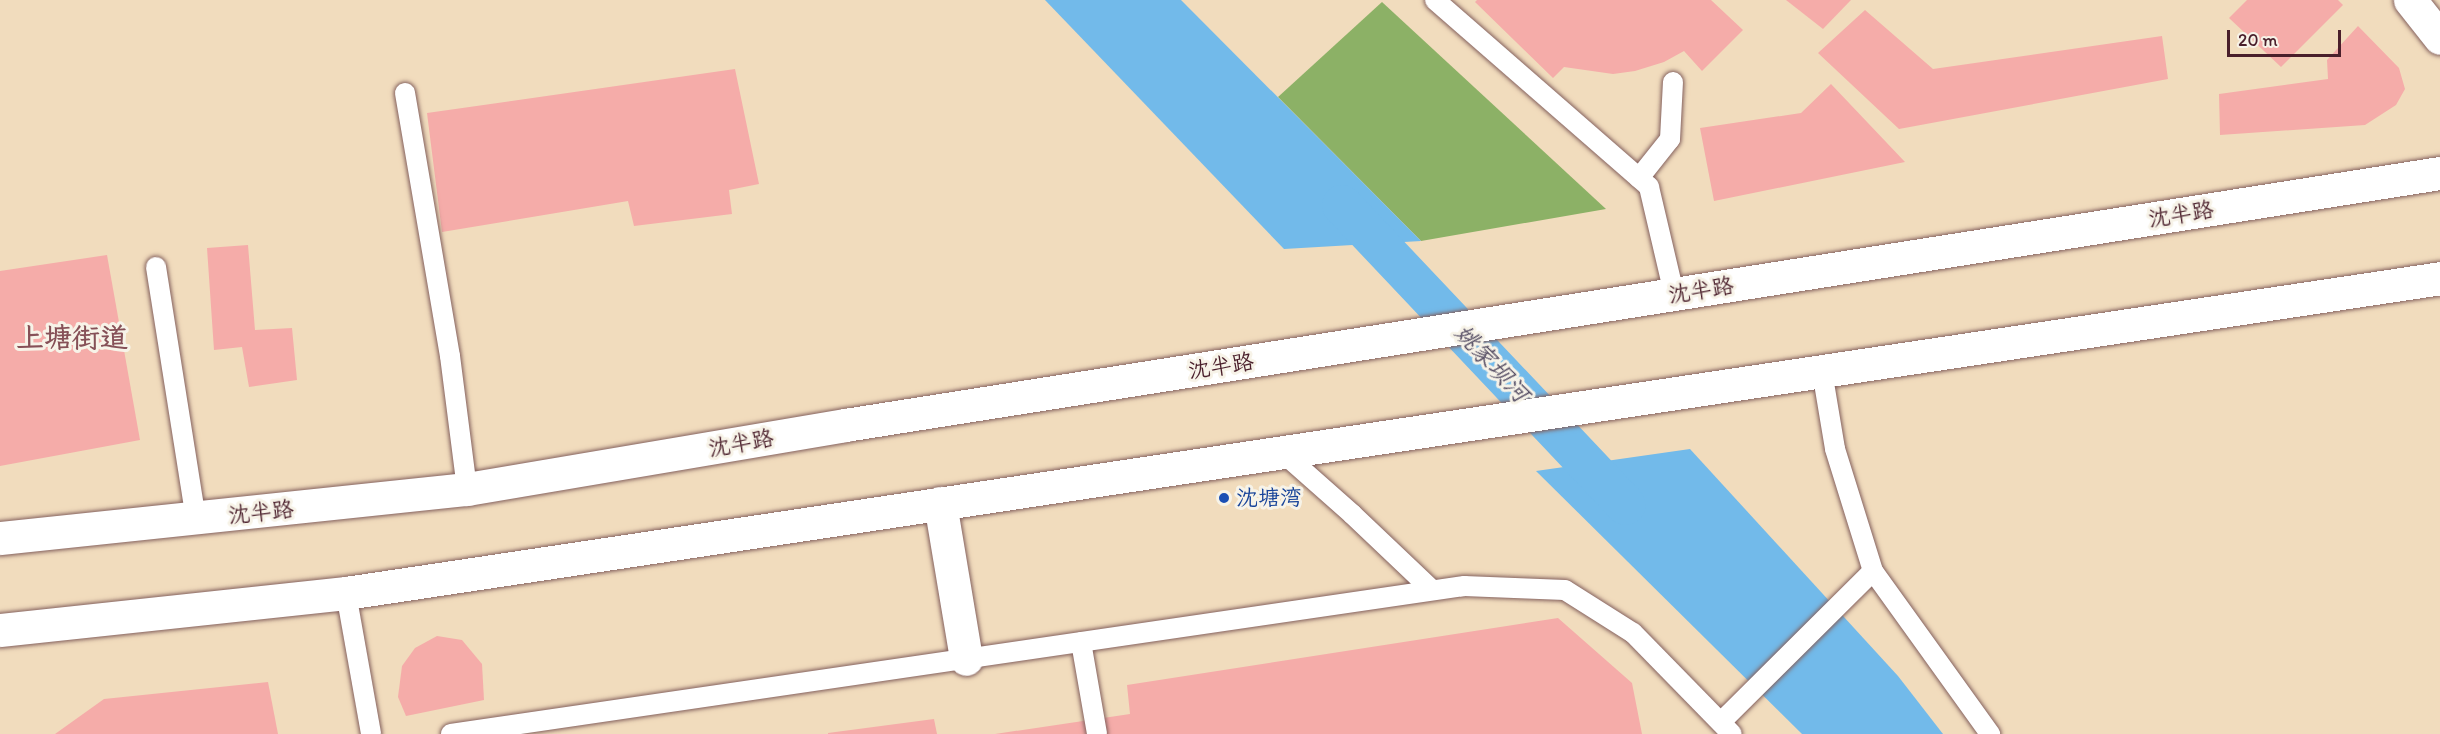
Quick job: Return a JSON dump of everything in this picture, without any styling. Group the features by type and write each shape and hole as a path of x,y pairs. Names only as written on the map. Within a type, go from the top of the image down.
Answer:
{"main road":[{"path":"2410,0 2440,38"},
{"name":"沈半路","path":"0,538 467,489 845,425 2440,173"},
{"path":"0,630 346,593 2440,278"},
{"path":"939,503 966,659"}],"lane":[{"path":"1435,0 1649,187 1674,294"},
{"path":"1639,178 1670,139 1673,82"},
{"path":"405,93 450,356 467,489"},
{"path":"156,267 196,519"},
{"path":"1822,371 1835,449 1873,571 1990,734"},
{"path":"1282,452 1432,590"},
{"path":"451,734 1464,586 1565,590 1634,633 1726,728 1746,697 1873,571"},
{"path":"346,593 371,734"},
{"path":"1081,642 1097,734"}],"green space":[{"path":"1382,2 1606,209 1421,241 1278,97"}],"water":[{"path":"1045,0 1181,0 1421,241 1284,249"},
{"path":"1690,449 1898,676 1943,734 1802,734 1536,471"}],"building":[{"path":"1477,0 1711,0 1743,30 1702,71 1684,51 1664,62 1635,71 1613,74 1564,67 1553,78 1475,2"},
{"path":"1786,0 1851,0 1823,29"},
{"path":"2247,0 2338,0 2343,5 2281,67 2229,18"},
{"path":"1865,10 1933,69 2162,36 2168,79 1899,129 1818,53"},
{"path":"2358,26 2399,68 2405,89 2396,105 2365,125 2220,135 2219,94 2328,79 2327,60"},
{"path":"735,69 759,184 729,190 732,214 634,226 628,201 442,232 427,113"},
{"path":"1831,84 1905,162 1714,201 1700,128 1801,113"},
{"path":"248,245 255,330 292,328 297,380 249,387 242,347 214,350 207,248"},
{"path":"107,255 140,440 0,466 0,271"},
{"path":"1558,618 1632,683 1642,734 995,734 1130,714 1127,685"},
{"path":"437,636 462,640 482,664 484,700 406,716 398,697 402,666 415,648"},
{"path":"268,682 278,734 55,734 104,699"},
{"path":"934,719 937,734 828,734 828,733"}],"waterway":[{"name":"姚家坝河","path":"1342,205 1626,505"}],"place":[{"name":"沈塘湾","path":"1224,498"}],"district":[{"name":"上塘街道","path":"72,337"}]}
